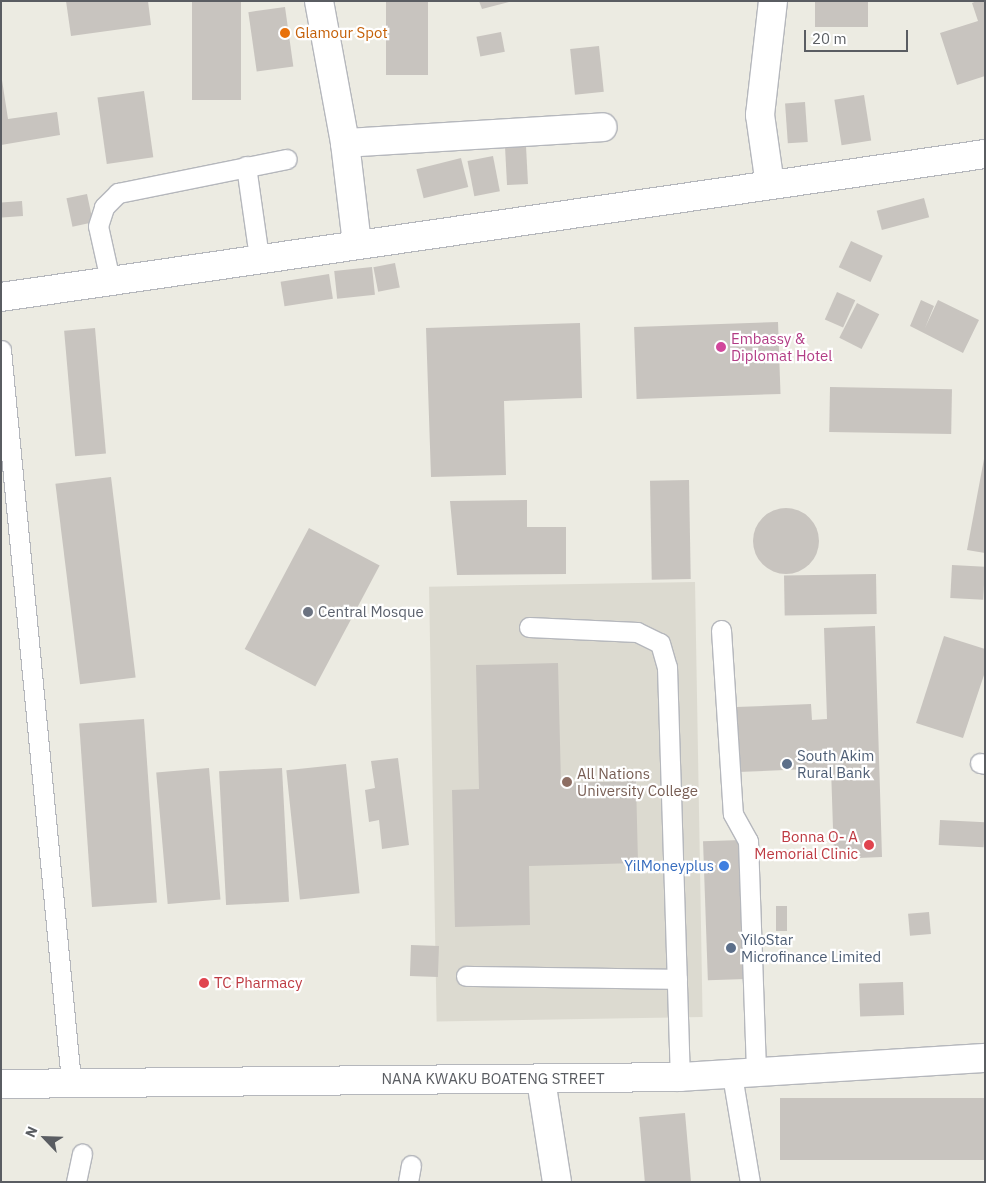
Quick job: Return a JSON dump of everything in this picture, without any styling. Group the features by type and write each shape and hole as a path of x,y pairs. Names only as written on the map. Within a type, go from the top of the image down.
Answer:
{"street":[{"path":"319,1 345,143 357,242"},
{"path":"770,185 760,115 773,1"},
{"path":"345,143 603,127"},
{"path":"1,296 357,242 985,154"},
{"name":"NANA KWAKU BOATENG STREET","path":"1,1084 541,1080 680,1077 744,1075 985,1058"},
{"path":"541,1080 558,1182"}],"lane":[{"path":"110,280 98,226 104,207 118,194 287,159"},
{"path":"246,166 259,257"},
{"path":"1,350 71,1082"},
{"path":"529,627 638,632 660,643 667,667 680,1077"},
{"path":"721,630 732,814 748,841 744,1075 750,1182"},
{"path":"466,976 677,979"},
{"path":"76,1182 82,1154"}],"shaded area":[{"name":"All Nations University College","path":"695,582 703,1017 437,1022 429,587"}],"building":[{"path":"66,1 148,1 151,25 71,36"},
{"path":"192,1 241,1 241,100 192,100"},
{"path":"386,1 428,1 428,75 386,75"},
{"path":"479,1 508,1 509,2 482,9"},
{"path":"815,1 868,1 868,27 815,27"},
{"path":"985,1 985,76 957,85 940,33 978,21 972,3"},
{"path":"285,7 293,66 257,72 248,12"},
{"path":"501,32 505,52 480,56 476,37"},
{"path":"599,46 604,92 575,95 570,49"},
{"path":"2,80 8,119 57,112 60,135 1,145"},
{"path":"144,91 153,157 107,164 97,98"},
{"path":"864,95 871,140 842,145 834,100"},
{"path":"805,102 808,142 788,143 785,103"},
{"path":"526,146 528,184 507,185 505,147"},
{"path":"493,156 500,191 474,196 467,161"},
{"path":"461,158 468,187 424,198 416,169"},
{"path":"87,194 93,222 72,227 66,198"},
{"path":"924,198 929,217 882,230 877,211"},
{"path":"22,201 23,216 2,217 1,202"},
{"path":"851,241 883,256 870,282 839,267"},
{"path":"395,263 400,288 378,292 373,267"},
{"path":"372,267 375,295 337,299 334,271"},
{"path":"329,274 333,299 285,306 281,282"},
{"path":"837,292 855,300 843,328 825,319"},
{"path":"921,300 934,306 925,328 938,300 979,320 963,353 910,326"},
{"path":"857,303 879,314 862,349 839,338"},
{"path":"778,322 781,394 637,399 634,327"},
{"path":"580,323 582,398 504,401 506,475 431,477 426,328"},
{"path":"95,328 106,454 75,456 64,331"},
{"path":"830,387 952,389 951,434 829,432"},
{"path":"985,459 985,553 967,550"},
{"path":"111,477 136,677 80,684 55,484"},
{"path":"689,480 691,579 652,580 650,481"},
{"path":"527,500 527,527 566,527 566,574 457,575 450,501"},
{"path":"779,508 793,508 805,513 814,522 819,534 817,554 810,565 793,574 779,574 767,569 758,560 753,548 753,534 758,522 767,513"},
{"path":"309,528 380,566 315,687 245,649"},
{"path":"952,565 985,567 983,600 950,598"},
{"path":"876,574 877,614 785,616 784,576"},
{"path":"875,626 882,857 834,859 831,768 738,772 736,707 811,704 812,720 827,719 824,628"},
{"path":"944,636 985,649 985,672 963,738 916,723"},
{"path":"558,663 561,783 636,781 638,863 529,866 530,925 455,927 452,790 479,789 476,665"},
{"path":"144,719 157,903 92,907 79,724"},
{"path":"398,758 409,845 382,849 379,820 369,822 365,790 375,788 371,761"},
{"path":"346,764 360,893 300,900 286,770"},
{"path":"209,768 221,899 168,904 156,773"},
{"path":"282,768 289,902 226,905 219,771"},
{"path":"940,820 985,822 984,847 939,845"},
{"path":"741,840 746,979 708,980 703,841"},
{"path":"776,906 787,906 787,931 776,931"},
{"path":"929,912 931,934 910,936 908,914"},
{"path":"411,945 439,946 438,977 410,976"},
{"path":"903,982 904,1015 860,1017 859,984"},
{"path":"780,1098 985,1098 985,1160 780,1160"},
{"path":"685,1113 691,1182 645,1182 639,1117"}],"place":[{"name":"Glamour Spot","path":"285,33"},
{"name":"Embassy & Diplomat Hotel","path":"721,347"},
{"name":"Central Mosque","path":"308,612"},
{"name":"South Akim Rural Bank","path":"787,764"},
{"name":"All Nations University College","path":"567,782"},
{"name":"Bonna O- A Memorial Clinic","path":"869,845"},
{"name":"YilMoneyplus","path":"724,866"},
{"name":"YiloStar Microfinance Limited","path":"731,948"},
{"name":"TC Pharmacy","path":"204,983"}]}
